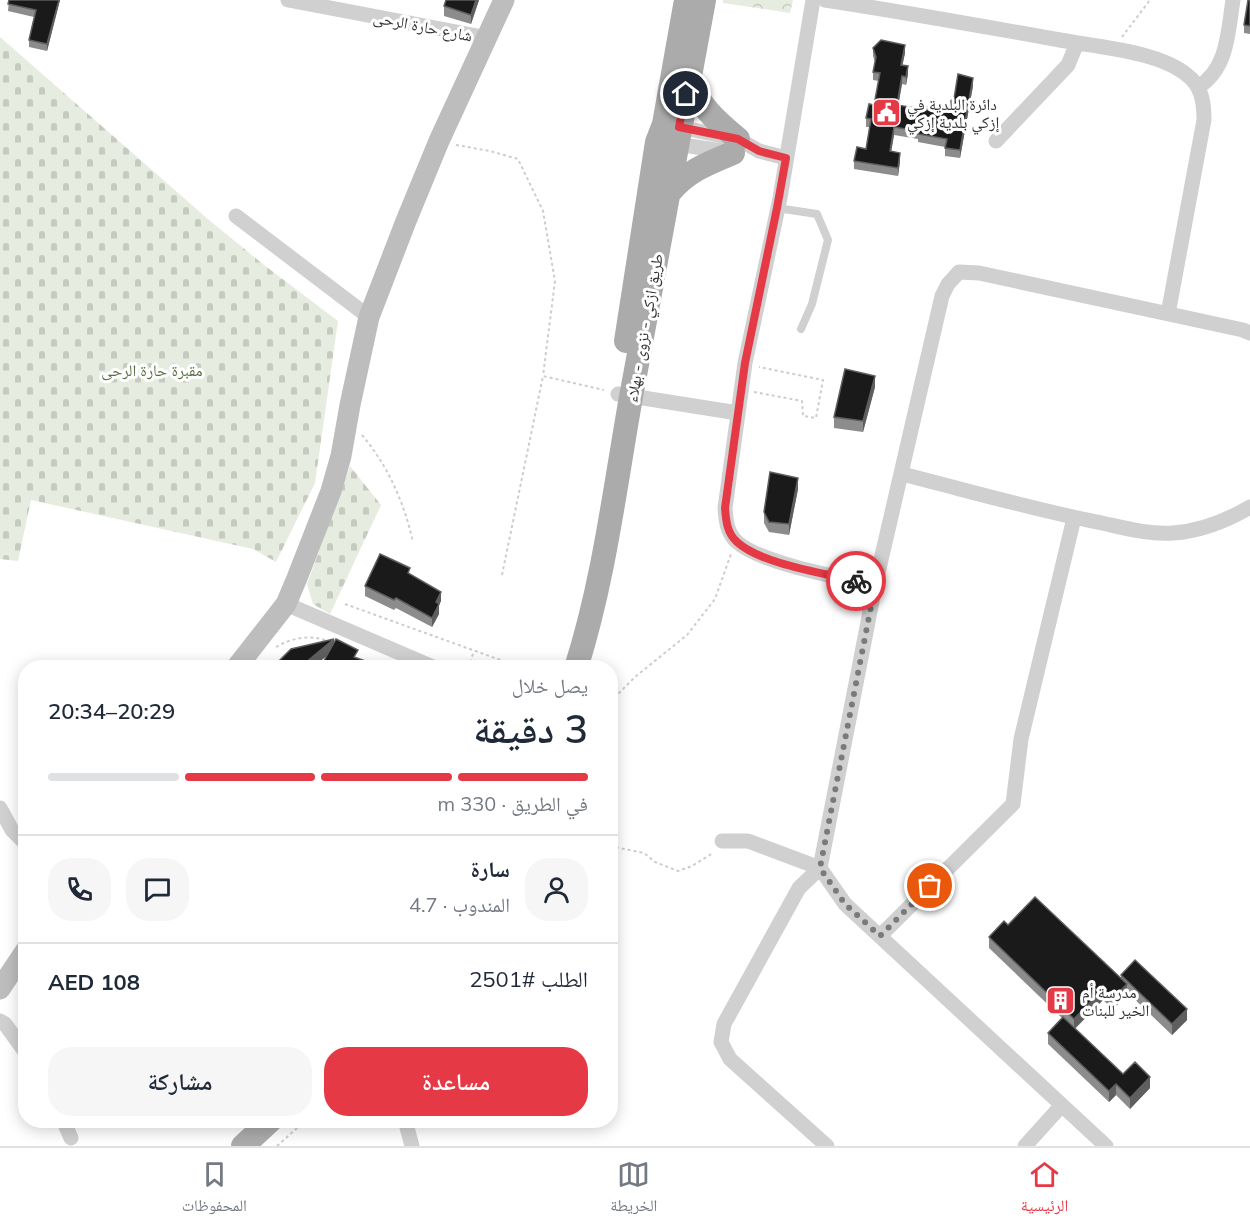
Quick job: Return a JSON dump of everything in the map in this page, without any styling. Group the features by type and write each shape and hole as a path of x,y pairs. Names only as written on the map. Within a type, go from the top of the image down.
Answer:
{"main road":[{"name":"طريق ازكي - نزوى - بهلاء","path":"625,394 669,134 686,0"},
{"name":"طريق ازكي - نزوى - بهلاء","path":"578,660 590,564 670,192 669,134 689,78 704,0"},
{"path":"670,192 681,178 736,146 700,103 689,78"},
{"path":"243,1146 262,1128"}],"street":[{"name":"شارع حارة الرحى","path":"288,0 488,38"},
{"path":"242,660 286,604 331,491 341,456 369,317 439,141 504,0"},
{"path":"813,0 777,208 745,363 725,508 727,526 736,541 749,550 767,558 875,586"},
{"path":"825,0 919,7 1077,44 1120,49 1162,61 1187,74 1198,87 1204,103 1204,120 1168,314"},
{"path":"1198,87 1217,71 1224,52 1233,0"},
{"path":"996,141 1068,65 1077,44"},
{"path":"669,134 786,158"},
{"path":"236,216 369,317"},
{"path":"827,1146 730,1059 721,1042 724,1024 799,888 820,868 875,586 942,296 948,284 959,272 979,273 1250,333"},
{"path":"625,394 738,413"},
{"path":"902,474 1074,518 1138,531 1171,533 1196,530 1226,521 1250,507"},
{"path":"880,936 1013,804 1021,740 1074,518"},
{"path":"286,604 416,660"},
{"path":"0,808 12,830 18,836"},
{"path":"722,841 748,841 820,868 845,904 1106,1146"},
{"path":"0,989 18,962"},
{"path":"0,1021 18,1042"},
{"path":"1025,1146 1062,1105"},
{"path":"66,1128 70,1138"},
{"path":"407,1128 412,1146"}],"lane":[{"path":"777,208 817,214 828,240 812,304 801,329"}],"path":[{"path":"1120,49 1122,36 1150,0"},
{"path":"439,141 518,159 543,211 555,281 543,376 502,575"},
{"path":"742,390 802,401 802,416 816,418 823,381 745,363"},
{"path":"543,376 625,394"},
{"path":"347,419 364,436 390,475 408,519 413,542"},
{"path":"618,694 635,677 687,635 716,599 736,541"},
{"path":"345,604 500,660"},
{"path":"275,647 302,637 318,637 334,642"},
{"path":"471,660 474,651"},
{"path":"618,848 644,853 655,862 678,871 692,867 716,851 722,841"},
{"path":"277,1146 297,1128"}],"green space":[{"path":"723,0 793,0 790,13 723,3"},
{"name":"مقبرة حارة الرحى","path":"0,37 209,220 338,321 315,483 276,562 253,549 31,500 18,561 0,559"},
{"path":"350,466 381,505 330,614 313,604 307,584"}],"building":[{"path":"9,0 59,0 47,44 29,40 36,10 8,4"},
{"path":"446,0 476,0 471,15 444,6"},
{"path":"1248,0 1250,0 1250,26 1244,25"},
{"path":"881,40 905,45 901,65 908,66 906,77 902,76 897,105 952,111 958,74 973,78 960,150 945,148 947,139 894,127 890,151 900,153 898,168 854,161 857,147 866,149 871,119 866,118 869,104 874,105 880,73 873,72 876,57 873,48"},
{"path":"845,369 875,376 863,421 834,417"},
{"path":"770,472 798,478 789,524 769,522 764,512"},
{"path":"380,554 410,568 408,573 441,592 436,602 439,604 432,618 396,598 394,600 365,586"},
{"path":"334,639 309,660 280,660 291,649"},
{"path":"336,639 358,650 354,657 362,660 324,660"},
{"path":"1035,897 1127,984 1113,998 1103,989 1074,1019 989,937 1004,921 1008,925"},
{"path":"1135,960 1187,1009 1172,1024 1121,975"},
{"path":"1063,1017 1123,1074 1135,1062 1150,1077 1130,1098 1116,1084 1109,1091 1048,1033"}],"way so far":[{"path":"856,581 875,586 820,868 845,904 880,936 930,886"}],"place":[{"name":"دائرة البلدية في إزكي بلدية إزكي","path":"886,113"},
{"name":"مدرسة أم الخير للبنات","path":"1061,1001"}],"route":[{"path":"686,94 679,127 738,139 759,151 786,158 745,363 725,508 727,526 736,541 767,558 856,581"}]}
